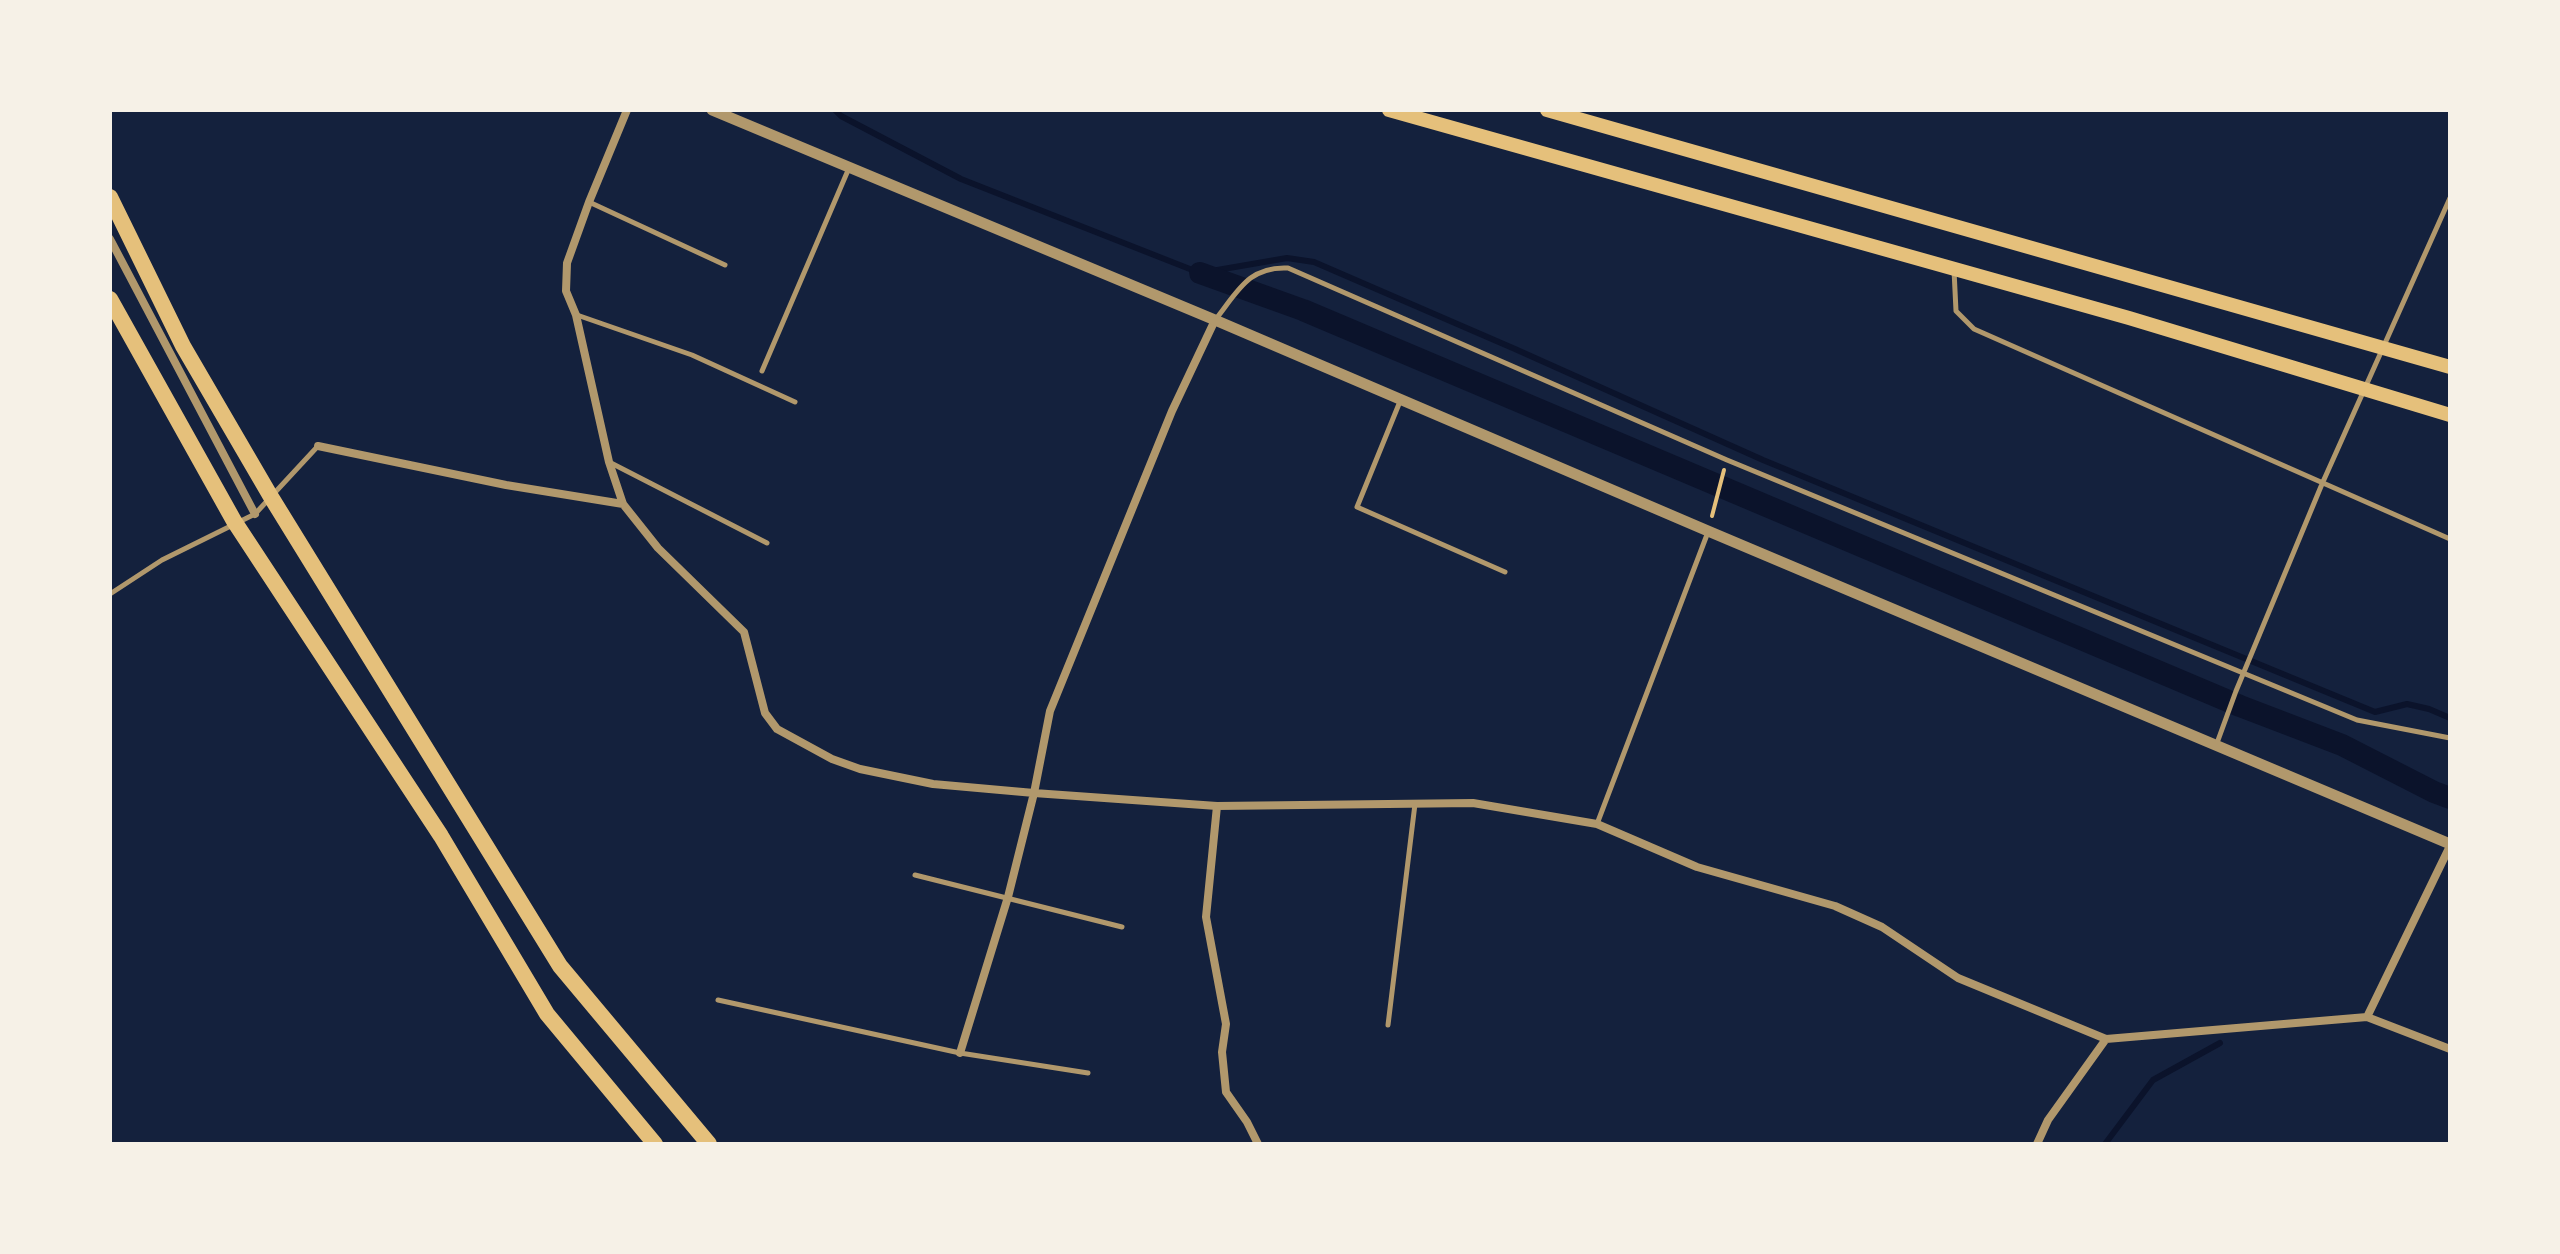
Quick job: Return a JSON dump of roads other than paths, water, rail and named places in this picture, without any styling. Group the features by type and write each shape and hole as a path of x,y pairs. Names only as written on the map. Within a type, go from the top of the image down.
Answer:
{"highway":[{"path":"110,197 183,346 263,483 560,966 709,1144"},
{"path":"110,299 234,521 441,836 547,1014 655,1144"}],"main road":[{"path":"1389,110 2129,318 2450,415"},
{"path":"1547,110 2450,367"}],"street":[{"path":"627,110 567,263 566,291 576,315 609,462 623,504 658,548 744,632 765,713 777,729 832,759 860,769 933,784 1034,793 1217,806 1473,803 1597,824 1697,867 1835,906 1882,927 1958,978 2106,1039 2367,1017 2450,1049"},
{"path":"712,110 1401,398 2450,845 2367,1017"},
{"path":"110,239 255,514"},
{"path":"960,1053 1008,897 1034,793 1050,711 1172,411 1215,320"},
{"path":"318,446 506,485 623,504"},
{"path":"1217,806 1206,917 1226,1024 1222,1052 1226,1092 1258,1144"},
{"path":"2037,1144 2048,1120 2106,1039"}],"lane":[{"path":"762,371 849,168"},
{"path":"2217,744 2322,484 2450,198"},
{"path":"589,202 725,265"},
{"path":"1215,320 1257,272 1272,267 1288,268 1727,460 2357,720 2450,738"},
{"path":"1954,268 1956,311 1974,329 2450,539"},
{"path":"576,315 692,355 795,402"},
{"path":"1401,398 1357,507 1505,572"},
{"path":"110,594 162,560 255,514 318,446"},
{"path":"609,462 767,543"},
{"path":"1597,824 1708,531"},
{"path":"1388,1025 1415,804"},
{"path":"915,875 1122,927"},
{"path":"718,1000 960,1053 1088,1073"}],"waterway":[{"path":"835,110 961,179 1200,273 1287,258 1314,262 1763,460 2375,712 2407,704 2450,718"},
{"path":"1200,273 1303,310 2240,706 2342,745 2450,798"},
{"path":"2105,1144 2153,1080 2220,1043"}]}
